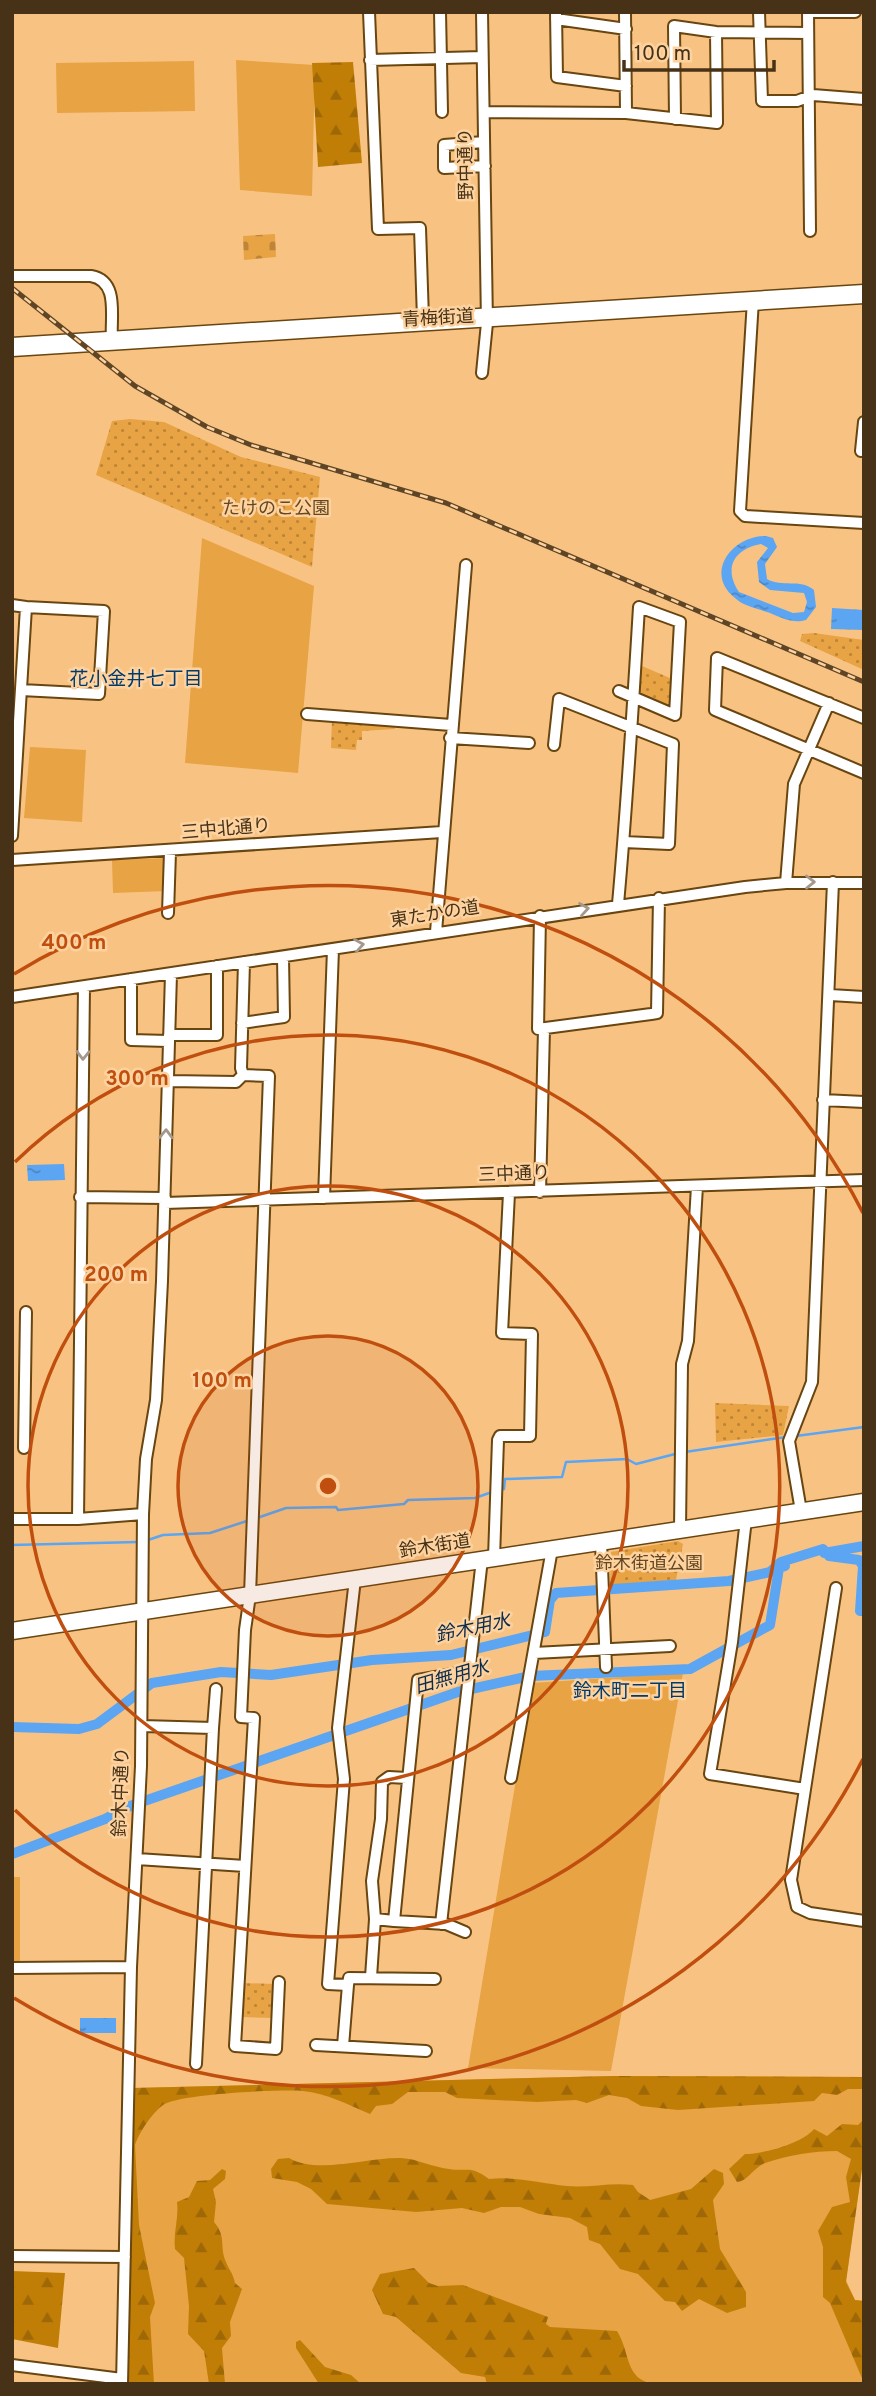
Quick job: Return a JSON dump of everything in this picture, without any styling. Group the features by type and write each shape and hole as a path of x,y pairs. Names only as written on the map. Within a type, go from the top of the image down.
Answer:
{"main road":[{"name":"青梅街道","path":"12,348 864,294"},
{"name":"鈴木街道","path":"12,1631 864,1502"}],"street":[{"path":"369,12 378,229 420,228 424,320"},
{"path":"440,12 442,112"},
{"name":"野中通り","path":"482,12 487,316 482,373"},
{"path":"625,12 626,113"},
{"path":"758,12 762,101 808,98 813,95 864,99"},
{"path":"810,231 808,12 855,12"},
{"path":"626,29 556,16 557,77 626,86"},
{"path":"675,119 674,26 716,32 808,33"},
{"path":"484,113 626,113 717,123 716,32"},
{"path":"370,61 482,57"},
{"path":"484,142 444,145 444,168 485,166"},
{"path":"12,276 91,276 102,279 110,290 112,340"},
{"path":"752,300 740,511 745,516 864,523"},
{"path":"861,450 864,422"},
{"path":"436,932 442,832 466,565"},
{"path":"12,605 104,611 99,694 21,690"},
{"path":"12,835 26,607"},
{"path":"618,904 632,730 633,697 639,607 680,622 675,715 633,697 619,691"},
{"path":"864,718 717,658 715,710 864,773"},
{"path":"554,745 559,699 673,744 669,844 624,842"},
{"path":"786,883 794,784 829,703"},
{"path":"307,713 451,726"},
{"path":"450,738 529,743"},
{"name":"三中北通り","path":"12,860 170,852 442,832"},
{"path":"168,913 170,852"},
{"path":"801,1510 789,1441 812,1382 833,882"},
{"name":"東たかの道","path":"12,997 659,898 786,883 864,883"},
{"path":"540,916 538,1029 657,1013 659,898"},
{"path":"324,1198 333,949"},
{"path":"242,1023 284,1017 283,957"},
{"path":"168,1081 236,1082 243,1075 244,962"},
{"path":"131,979 131,1040 216,1035 217,966"},
{"name":"鈴木中通り","path":"122,2381 131,1967 143,1688 144,1514 146,1459 156,1400 171,974"},
{"path":"78,1519 84,987"},
{"path":"830,995 864,997"},
{"path":"540,1192 544,1029"},
{"path":"243,1075 269,1076 250,1595 242,1672 241,1717 254,1718 235,2046 276,2049 279,1982"},
{"path":"823,1100 864,1102"},
{"name":"三中通り","path":"80,1198 265,1200 864,1180"},
{"path":"680,1529 682,1364 688,1341 697,1186"},
{"path":"441,1924 472,1650 488,1558 498,1440 500,1436 530,1436 532,1334 502,1333 509,1193"},
{"path":"24,1448 26,1312"},
{"path":"12,1519 78,1519 144,1514"},
{"path":"746,1519 731,1647 710,1774 805,1789"},
{"path":"601,1542 606,1667"},
{"path":"511,1778 552,1549"},
{"path":"348,1986 328,1984 344,1779 338,1731 355,1579"},
{"path":"836,1588 791,1880 797,1907 810,1913 864,1921"},
{"path":"534,1653 670,1646"},
{"path":"394,1921 418,1680 470,1671"},
{"path":"196,2064 216,1689"},
{"path":"142,1726 214,1728"},
{"path":"371,1977 375,1919 372,1881 381,1819 382,1782 388,1777 407,1778"},
{"path":"137,1859 245,1866"},
{"path":"375,1919 441,1924 465,1932"},
{"path":"12,1968 131,1967"},
{"path":"342,2046 349,1978 435,1979"},
{"path":"316,2045 426,2051"},
{"path":"12,2256 125,2257"},
{"path":"12,2365 122,2381"}],"green space":[{"path":"236,60 315,65 312,196 240,190"},
{"path":"194,61 195,111 57,113 56,63"},
{"path":"353,62 362,163 318,167 312,63"},
{"path":"275,234 276,257 244,260 243,236"},
{"name":"たけのこ公園","path":"130,419 164,422 241,457 320,477 312,567 96,475 112,421"},
{"path":"202,538 314,586 298,773 185,763"},
{"path":"814,633 864,640 864,670 800,641 802,634"},
{"path":"635,663 677,681 675,715 633,697"},
{"path":"332,720 395,724 395,729 362,731 362,740 357,740 356,750 331,748"},
{"path":"30,747 86,750 82,822 24,818"},
{"path":"167,858 166,891 113,893 112,860"},
{"path":"715,1403 789,1406 783,1435 716,1442"},
{"name":"鈴木街道公園","path":"678,1541 683,1544 676,1580 610,1585 611,1552"},
{"path":"683,1673 611,2071 468,2068 532,1683"},
{"path":"12,1877 20,1877 20,1962 12,1962"},
{"path":"242,1983 275,1984 273,2018 240,2017"},
{"path":"613,2076 864,2077 864,2153 846,2280 855,2300 864,2301 864,2384 124,2384 132,2088"},
{"path":"613,2076 864,2077 864,2089 848,2089 837,2095 822,2093 814,2101 678,2110 641,2106 627,2098 609,2095 587,2103 576,2100 537,2102 457,2098 445,2092 408,2092 392,2104 376,2106 370,2114 329,2097 303,2091 230,2093 172,2101 155,2113 135,2145 139,2225 155,2303 150,2317 154,2384 124,2384 132,2088"},
{"path":"864,2119 864,2155 846,2282 855,2300 864,2301 864,2383 830,2303 823,2297 823,2247 818,2231 832,2207 850,2202 846,2177 851,2159 837,2151 792,2156 765,2163 737,2182 729,2169 745,2154 782,2147 801,2139 814,2129 827,2136 842,2124 858,2125"},
{"path":"289,2158 301,2163 328,2165 401,2158 443,2168 473,2170 489,2179 518,2179 567,2186 633,2185 650,2200 691,2189 714,2169 723,2173 724,2184 713,2200 720,2249 746,2292 746,2307 727,2313 699,2299 682,2311 675,2302 665,2301 638,2274 620,2269 600,2244 589,2240 587,2227 570,2218 539,2214 520,2207 501,2207 484,2213 462,2208 416,2212 327,2204 311,2189 297,2182 272,2178 271,2169 278,2159"},
{"path":"222,2169 226,2171 225,2179 213,2189 216,2202 214,2222 222,2237 226,2262 235,2283 242,2289 230,2322 231,2336 222,2348 225,2384 209,2384 204,2351 188,2334 189,2306 184,2258 175,2249 177,2202 189,2197 197,2181 210,2180"},
{"path":"414,2268 429,2283 438,2286 463,2285 548,2317 546,2324 550,2327 617,2331 633,2371 638,2377 655,2384 487,2384 485,2377 461,2373 396,2317 383,2314 372,2290 380,2274"},
{"path":"12,2271 65,2273 58,2348 12,2339"},
{"path":"300,2340 325,2367 351,2375 361,2384 319,2384 296,2348 296,2342"}],"water":[{"path":"753,538 773,538 777,547 765,564 767,579 779,583 803,584 814,590 816,607 806,620 788,620 747,605 738,601 726,588 722,568 726,558 742,542","holes":["761,544 768,548 757,562 759,582 770,590 804,593 807,602 804,612 793,613 739,592 732,575 734,561 744,550"]},
{"path":"832,608 864,610 864,630 831,629"},
{"path":"64,1164 65,1180 28,1181 27,1165"},
{"path":"80,2018 116,2018 116,2033 80,2033"}],"waterway":[{"path":"796,1436 864,1427"},
{"path":"685,1452 786,1437"},
{"path":"499,1490 504,1489 505,1479 562,1477 566,1462 627,1459 636,1464 679,1453"},
{"path":"257,1518 286,1508 336,1507 338,1510 404,1504 408,1500 475,1498 492,1492"},
{"path":"148,1540 163,1535 210,1533 250,1520"},
{"path":"12,1545 138,1542"},
{"name":"田無用水","path":"824,1553 864,1546"},
{"name":"鈴木用水","path":"12,1727 79,1729 97,1724 152,1683 221,1672 271,1675 372,1660 451,1655 545,1632 550,1600 556,1593 729,1581 770,1572 781,1562 823,1549 829,1556 859,1560 863,1566 860,1611 864,1611"},
{"name":"田無用水","path":"12,1854 105,1819 130,1806 458,1692 530,1676 690,1669 770,1625 779,1568 785,1566"}],"railway":[{"path":"12,288 135,386 207,427 251,445 446,503 864,682"}],"district":[{"name":"花小金井七丁目","path":"136,680"},
{"name":"鈴木町二丁目","path":"630,1692"}]}
